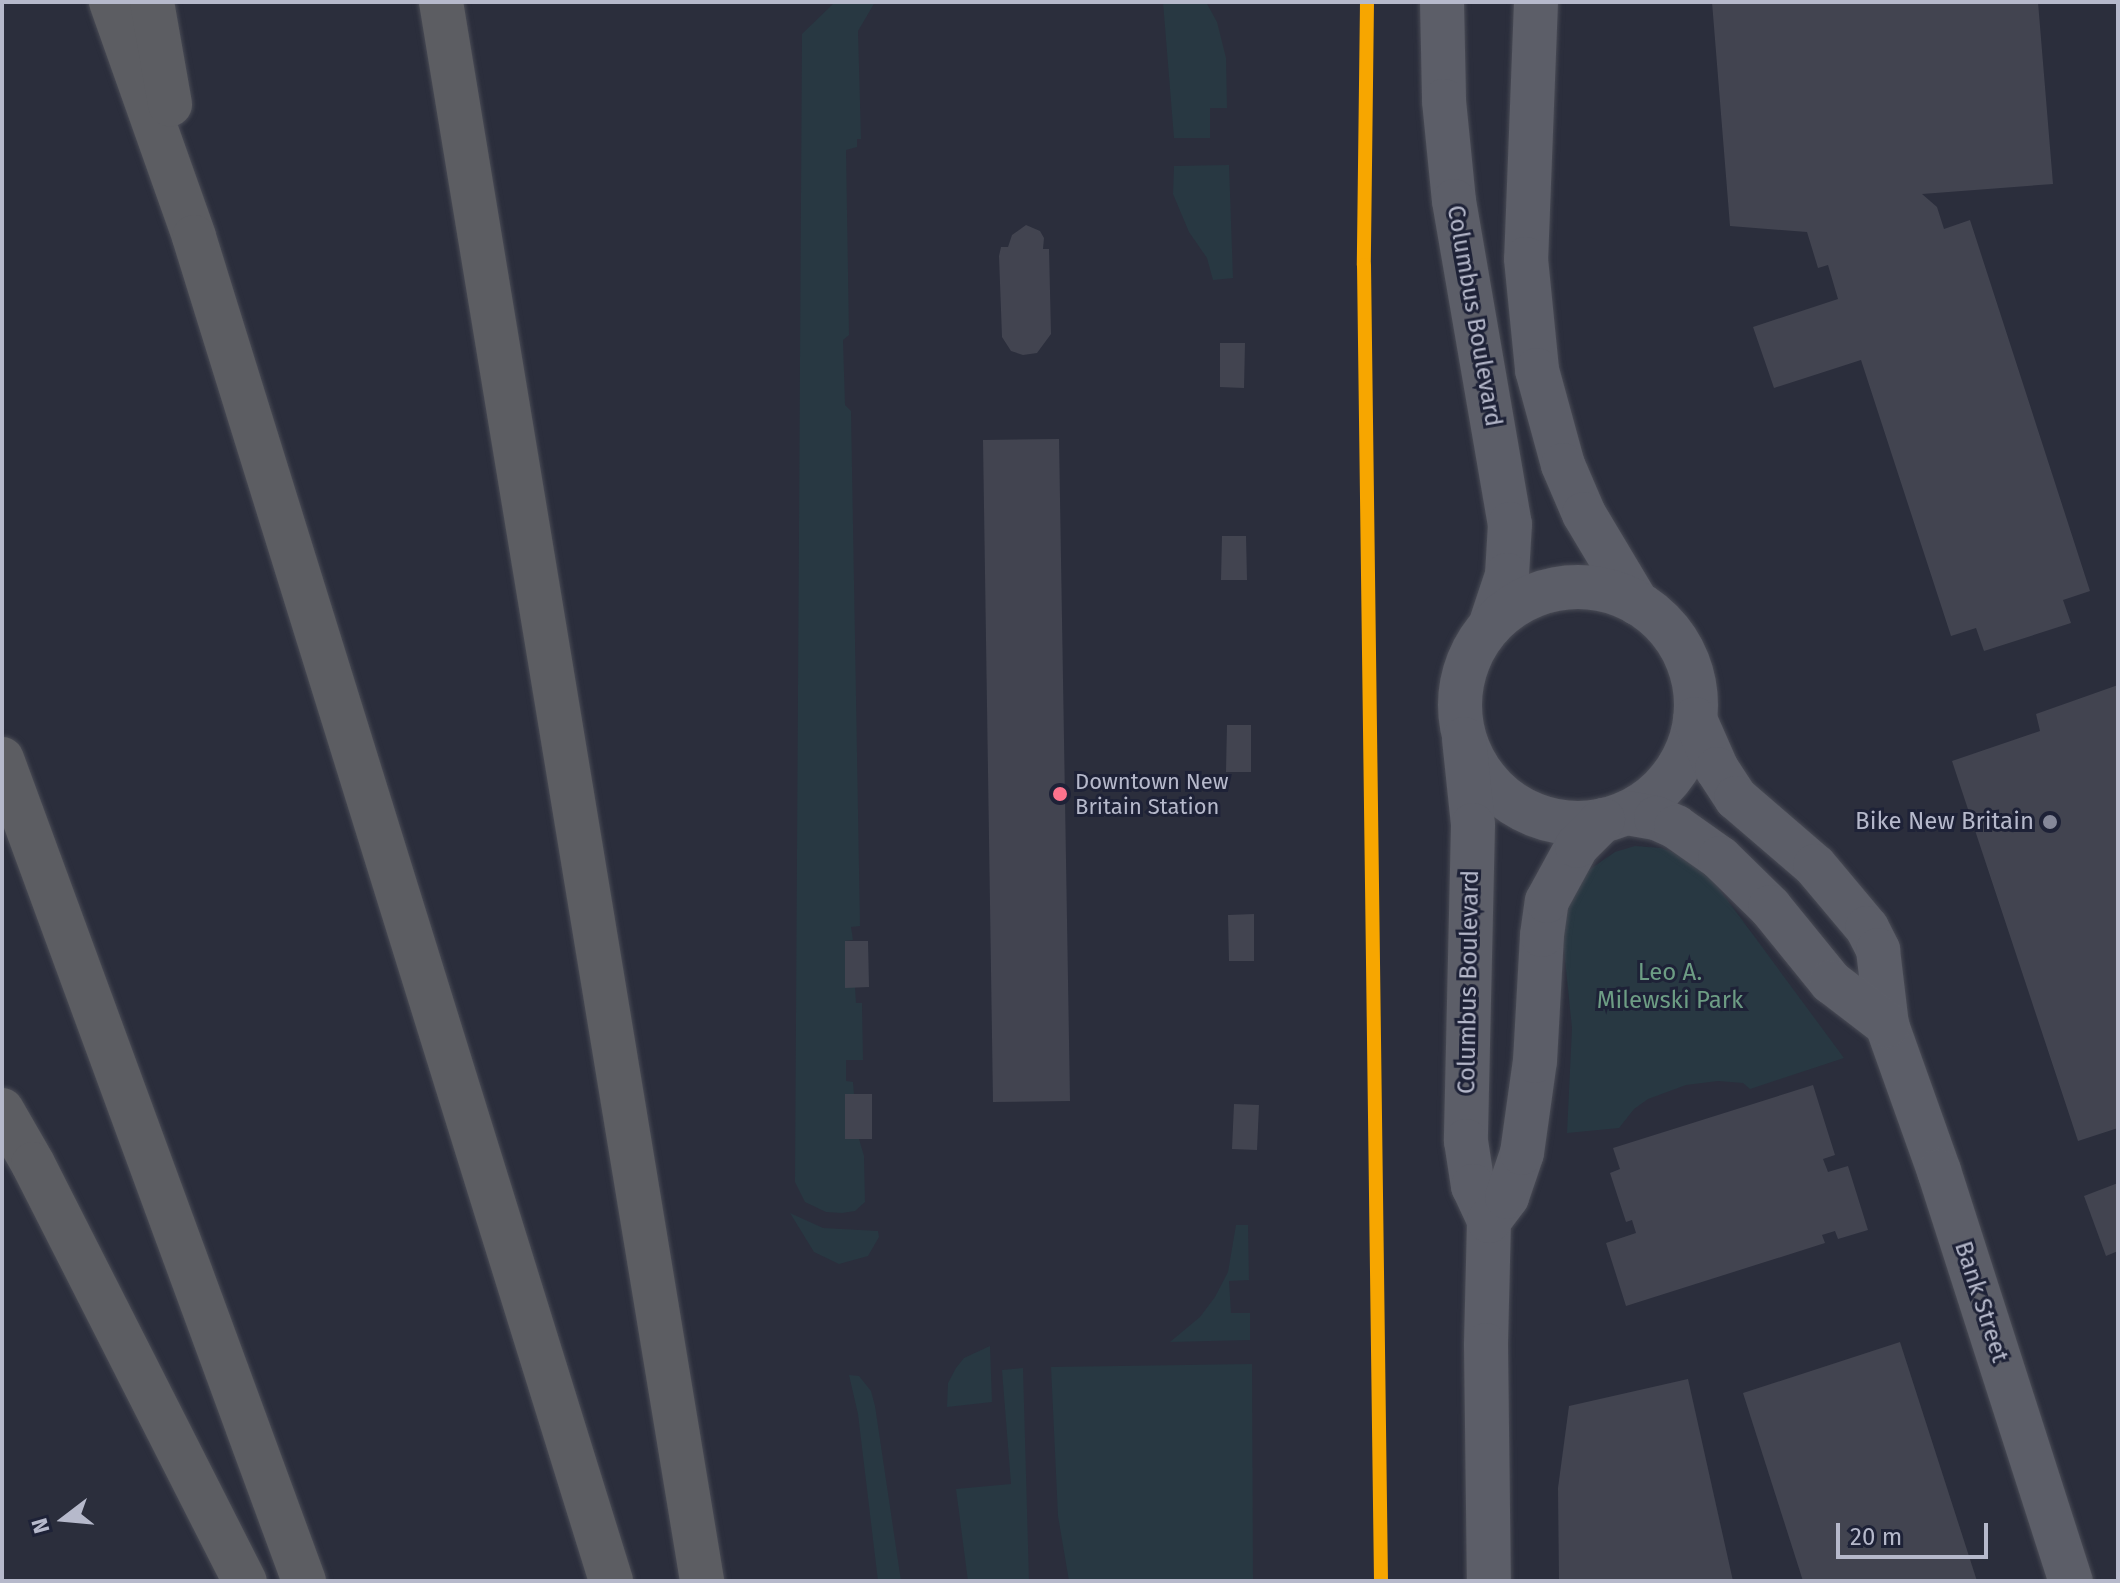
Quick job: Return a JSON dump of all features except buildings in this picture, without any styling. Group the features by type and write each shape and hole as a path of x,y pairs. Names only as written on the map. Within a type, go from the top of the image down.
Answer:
{"highway":[{"path":"111,2 194,237 611,1581"},
{"path":"152,2 194,237"},
{"path":"441,2 702,1581"},
{"path":"2,759 304,1581"},
{"path":"2,1110 33,1164 245,1581"}],"street":[{"name":"Columbus Boulevard","path":"1442,2 1444,101 1454,201 1510,524 1507,575 1490,626"},
{"path":"1536,2 1526,259 1537,370 1563,465 1584,514 1637,603"},
{"path":"1489,1221 1507,1197 1522,1153 1535,1061 1542,935 1547,901 1577,846 1615,816 1654,795 1675,771 1690,743 1695,719 1693,679 1684,656 1668,629 1637,603 1599,588 1559,588 1521,601 1490,626 1472,653 1461,683 1460,715 1464,739 1493,787 1525,811 1564,822 1615,816 1656,818 1676,827 1720,858 1770,907 1831,982 1887,1025"},
{"name":"Bank Street","path":"1695,719 1717,769 1736,798 1815,866 1867,928 1878,950 1887,1025 1939,1171 2071,1581"},
{"name":"Columbus Boulevard","path":"1464,739 1473,825 1466,1141 1473,1186 1489,1221 1486,1345 1489,1581"}],"green space":[{"path":"835,2 875,2 858,31 861,139 857,139 857,147 846,150 849,335 843,340 845,405 851,411 860,926 851,927 853,940 845,941 845,987 855,987 856,1003 862,1003 863,1060 846,1060 846,1081 853,1082 854,1094 845,1094 845,1138 859,1139 864,1156 865,1202 855,1211 842,1213 826,1212 805,1202 795,1182 802,34"},
{"path":"1163,2 1206,2 1217,22 1226,58 1227,108 1210,108 1210,138 1174,138"},
{"path":"1229,165 1233,278 1213,280 1207,258 1189,232 1173,194 1174,166"},
{"name":"Leo A. Milewski Park","path":"1635,846 1661,848 1684,856 1714,882 1844,1058 1750,1089 1743,1083 1718,1081 1686,1085 1648,1099 1634,1109 1619,1128 1567,1133 1572,1028 1561,920 1583,874 1615,852"},
{"path":"790,1213 823,1228 878,1231 879,1237 868,1256 839,1264 814,1252"},
{"path":"1236,1225 1248,1225 1249,1280 1229,1281 1231,1313 1250,1313 1250,1340 1170,1342 1200,1317 1215,1297 1228,1272"},
{"path":"990,1346 992,1402 947,1407 948,1383 956,1368 964,1358"},
{"path":"1252,1364 1253,1581 1069,1581 1058,1516 1051,1367"},
{"path":"1023,1368 1029,1581 968,1581 956,1489 1011,1484 1002,1370"},
{"path":"849,1375 859,1376 871,1391 875,1406 901,1581 878,1581 858,1414"}],"transit line":[{"path":"1367,2 1364,265 1381,1581"}],"place":[{"name":"Downtown New Britain Station","path":"1060,794"},
{"name":"Bike New Britain","path":"2050,822"}]}
